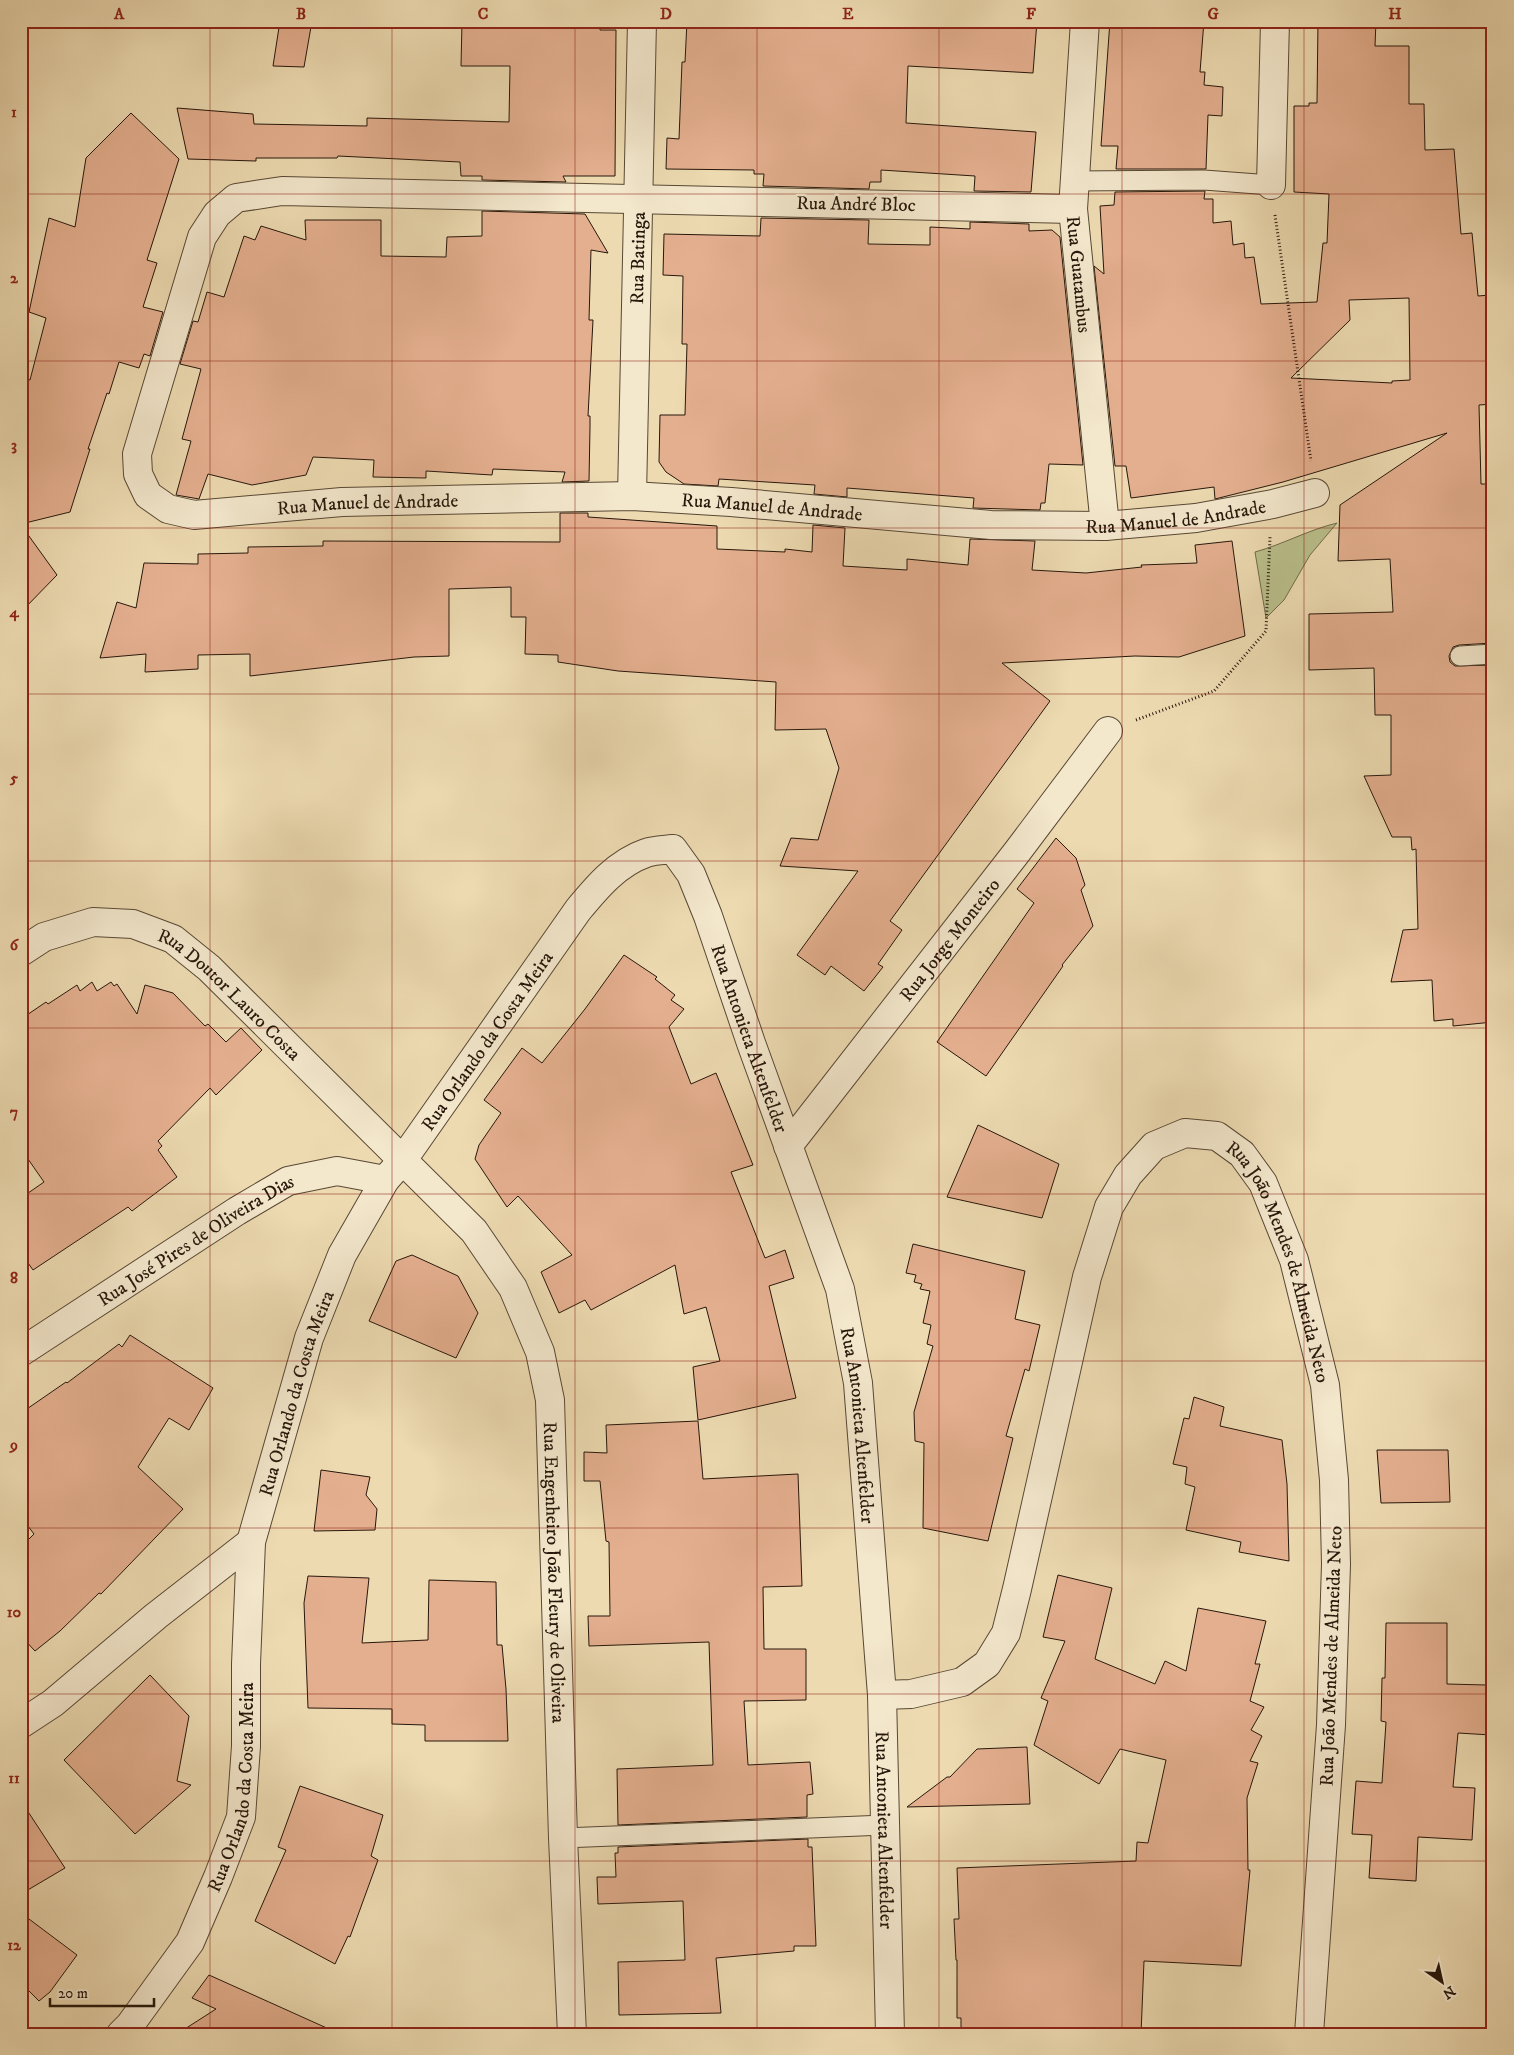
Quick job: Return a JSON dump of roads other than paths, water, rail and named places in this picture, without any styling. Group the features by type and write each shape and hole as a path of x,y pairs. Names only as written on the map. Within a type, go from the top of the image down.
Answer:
{"street":[{"name":"Rua Batinga","path":"632,496 642,21"},
{"name":"Rua Guatambus","path":"1085,21 1073,209 1105,526"},
{"path":"1271,185 1275,21"},
{"name":"Rua Manuel de Andrade","path":"639,199 282,191 236,198 217,214 202,237 137,454 138,474 148,495 168,509 194,514 342,502 632,496 731,502 991,525 1105,526 1196,518 1273,504 1315,493"},
{"name":"Rua André Bloc","path":"639,199 1073,209"},
{"name":"Rua Jorge Monteiro","path":"788,1146 1017,852 1108,731"},
{"name":"Rua Antonieta Altenfelder","path":"673,849 691,874 708,916 751,1044 840,1289 858,1384 882,1695 890,2034"},
{"name":"Rua Orlando da Costa Meira","path":"121,2034 190,1942 218,1877 240,1817 246,1746 246,1664 251,1542 309,1338 342,1255 393,1170 578,910 599,885 626,862 648,852 673,849"},
{"name":"Rua Doutor Lauro Costa","path":"21,952 44,936 92,922 133,924 173,938 209,968 393,1170"},
{"name":"Rua João Mendes de Almeida Neto","path":"882,1695 911,1694 962,1682 987,1664 1006,1633 1018,1589 1087,1276 1109,1207 1128,1175 1154,1146 1185,1133 1217,1136 1242,1154 1263,1183 1294,1260 1324,1384 1334,1480 1336,1564 1331,1725 1309,2034"},
{"name":"Rua José Pires de Oliveira Dias","path":"21,1352 238,1211 288,1181 336,1171 393,1170"},
{"name":"Rua Engenheiro João Fleury de Oliveira","path":"393,1170 474,1231 513,1288 540,1352 550,1400 563,1838 572,2034"},
{"path":"21,1724 53,1703 156,1616 251,1542"}],"lane":[{"path":"1075,181 1204,180 1271,185"},
{"path":"1460,656 1493,654"},
{"path":"563,1838 885,1825"}]}
